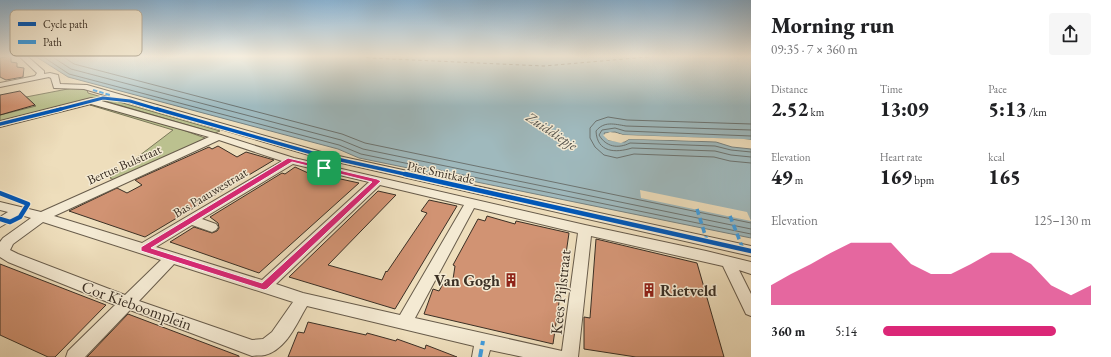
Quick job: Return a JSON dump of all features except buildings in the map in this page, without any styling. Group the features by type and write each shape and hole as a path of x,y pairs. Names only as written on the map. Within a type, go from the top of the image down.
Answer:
{"street":[{"path":"38,77 41,73"},
{"path":"0,85 50,75 55,77 57,86 79,86 92,95"},
{"path":"0,124 92,95"},
{"name":"Piet Smitkade","path":"92,95 291,160 584,230 706,256 751,268"},
{"name":"Piet Smitkade","path":"92,95 323,156 751,251"},
{"name":"Bertus Bulstraat","path":"42,217 218,137"},
{"name":"Bas Paauwestraat","path":"143,249 291,160"},
{"path":"264,287 377,181"},
{"path":"404,323 472,203"},
{"path":"0,206 42,217 303,299 404,323 482,348 558,357"},
{"path":"0,223 19,210"},
{"name":"Cor Kieboomplein","path":"42,217 8,241 2,250 4,254 127,303 252,348 266,347 274,342 281,334 303,299"},
{"path":"191,220 212,227"},
{"name":"Kees Pijlstraat","path":"570,357 584,230"},
{"path":"74,357 171,258"},
{"path":"728,262 751,309"}],"green space":[{"path":"78,87 87,90 88,93 220,131 215,133 95,98 0,122 0,115 36,106 26,97"},
{"path":"94,104 183,130 205,138 204,140 114,180 110,178 173,130 90,105"}],"water":[{"name":"Zuiddiepje","path":"61,73 751,73 751,140 624,135 615,132 604,133 608,140 625,142 629,139 716,142 732,147 751,149 751,238 359,158 338,149 68,77"}],"pier":[{"path":"610,132 624,135 744,139 751,140 751,142 629,139 621,143 608,140 603,135"},
{"path":"640,190 747,212 751,221 641,198"}],"marked path":[{"path":"93,90 110,95"},
{"path":"697,209 707,241"},
{"path":"730,216 743,249"},
{"path":"480,357 483,341"}],"cycle path":[{"path":"0,124 103,98 130,101 323,156 751,251"},
{"path":"0,193 28,204 20,217 10,222 0,219"}],"place":[{"name":"Van Gogh","path":"511,280"},
{"name":"Rietveld","path":"649,290"}],"route":[{"path":"291,160 324,168 377,181 264,287 143,249 291,160"}]}
